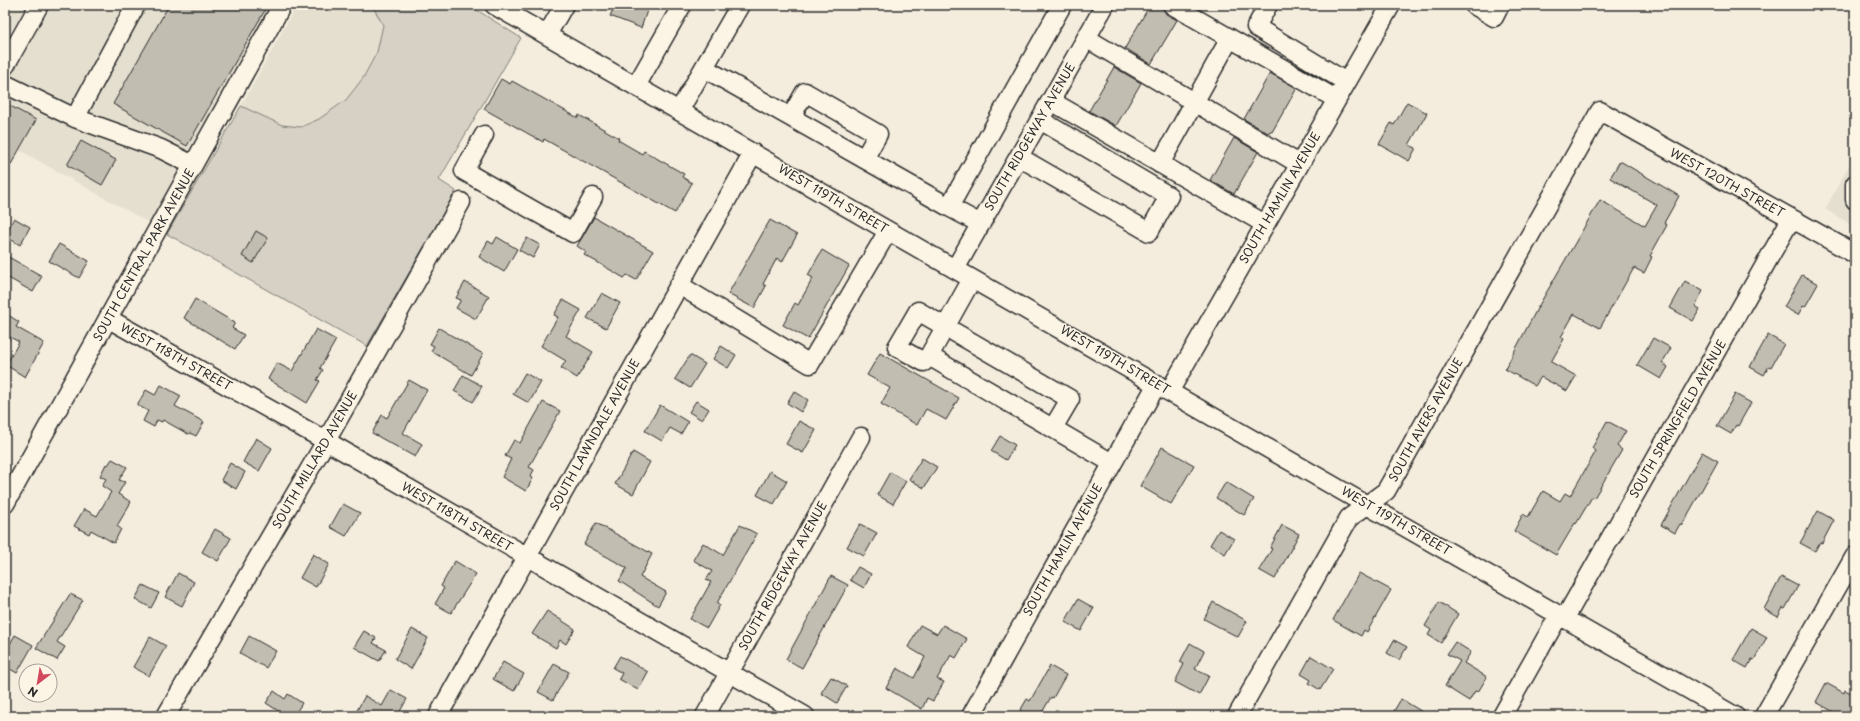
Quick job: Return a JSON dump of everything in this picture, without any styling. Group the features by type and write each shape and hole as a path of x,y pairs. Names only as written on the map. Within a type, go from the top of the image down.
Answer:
{"street":[{"path":"5,66 39,5"},
{"path":"75,118 136,5"},
{"name":"SOUTH CENTRAL PARK AVENUE","path":"5,504 282,5"},
{"name":"WEST 119TH STREET","path":"494,5 1735,716"},
{"path":"547,35 564,5"},
{"path":"636,86 682,5"},
{"path":"679,111 740,5"},
{"path":"949,207 1062,5"},
{"name":"SOUTH RIDGEWAY AVENUE","path":"955,269 1105,5"},
{"path":"1172,5 1336,100"},
{"path":"1268,5 1256,27 1346,82"},
{"name":"SOUTH HAMLIN AVENUE","path":"971,716 1112,463 1163,388 1265,224 1391,5"},
{"path":"1474,5 1494,17 1500,5"},
{"path":"1086,38 1299,164"},
{"path":"1160,164 1230,38"},
{"path":"704,68 981,224"},
{"path":"5,84 75,118 161,148 193,165"},
{"path":"791,118 805,92 878,134 864,159"},
{"path":"1051,101 1265,224"},
{"name":"WEST 120TH STREET","path":"1600,112 1855,254"},
{"name":"SOUTH AVERS AVENUE","path":"1237,716 1349,518 1386,491 1600,112"},
{"path":"1019,157 1149,232 1169,196 1040,120"},
{"path":"484,135 464,171 539,214 573,233 594,197"},
{"name":"SOUTH LAWNDALE AVENUE","path":"438,716 753,153"},
{"path":"1855,184 1855,200"},
{"name":"SOUTH MILLARD AVENUE","path":"166,716 326,441 461,202"},
{"name":"SOUTH SPRINGFIELD AVENUE","path":"1502,716 1562,617 1791,219"},
{"path":"679,285 810,364 888,231"},
{"path":"972,279 945,328 929,356 924,362 896,347 918,311 945,328 1070,399 1054,428"},
{"name":"WEST 118TH STREET","path":"109,319 326,441 805,716"},
{"path":"929,356 1112,463"},
{"name":"SOUTH RIDGEWAY AVENUE","path":"705,716 861,437"},
{"path":"1764,716 1855,556"}],"shaded area":[{"path":"5,5 272,5 151,224 5,142"},
{"path":"297,5 372,5 383,25 377,52 363,78 346,100 319,119 301,127 282,125 241,106"},
{"path":"372,5 469,5 521,38 439,180 456,191 367,346 167,234 241,106 282,125 301,127 319,119 346,100 363,78 377,52 383,25"},
{"path":"1855,155 1855,227 1825,209"}],"building":[{"path":"169,5 256,5 265,10 187,146 113,104"},
{"path":"615,5 649,5 641,28 610,16"},
{"path":"1150,5 1162,5 1166,14 1177,20 1151,64 1125,48"},
{"path":"1114,67 1141,83 1116,126 1089,111"},
{"path":"1270,73 1297,88 1272,132 1270,131 1268,133 1244,119"},
{"path":"501,79 510,84 512,81 578,118 579,115 619,138 618,140 642,154 644,151 684,174 682,177 692,183 675,213 544,139 543,142 484,109"},
{"path":"1407,102 1427,113 1409,145 1416,148 1409,161 1379,144 1391,123 1394,125"},
{"path":"5,103 36,120 5,175"},
{"path":"1234,138 1258,152 1234,194 1210,180"},
{"path":"81,141 116,160 102,185 67,165"},
{"path":"1620,161 1679,196 1664,223 1667,225 1650,256 1652,257 1644,273 1634,268 1600,328 1574,314 1561,337 1564,339 1551,362 1576,376 1567,391 1541,377 1535,386 1505,369 1538,307 1600,200 1645,226 1657,205 1610,178"},
{"path":"594,217 653,251 636,280 627,275 624,278 584,255 586,252 577,246"},
{"path":"14,218 30,227 20,245 5,236"},
{"path":"770,220 797,235 782,262 777,258 763,284 766,286 754,308 728,294"},
{"path":"256,231 268,238 253,263 242,256"},
{"path":"497,237 517,249 504,272 479,257 488,241 493,244"},
{"path":"527,238 540,245 533,258 519,250"},
{"path":"59,244 89,261 79,278 49,261"},
{"path":"822,250 849,266 808,339 783,325 795,303 798,305 813,278 808,275"},
{"path":"5,255 42,276 33,292 5,276"},
{"path":"1802,275 1818,284 1805,307 1803,306 1798,315 1784,307"},
{"path":"1685,281 1703,291 1695,306 1700,309 1693,321 1670,308"},
{"path":"465,282 489,296 476,319 456,308 461,300 456,298"},
{"path":"602,293 620,303 606,328 587,318"},
{"path":"195,299 235,323 232,328 244,335 235,349 184,318"},
{"path":"563,300 581,310 566,336 593,352 577,378 561,368 566,361 541,346 558,317 554,315"},
{"path":"5,313 19,322 16,327 44,343 25,377 6,365 19,342 10,337 5,346"},
{"path":"439,328 483,354 471,375 431,351 434,346 430,344"},
{"path":"316,329 336,340 320,368 323,370 317,380 320,381 307,403 268,379 277,363 292,371"},
{"path":"1768,335 1784,344 1771,367 1769,366 1764,375 1750,367"},
{"path":"1653,338 1671,348 1662,363 1668,367 1661,379 1637,365"},
{"path":"721,346 736,355 728,368 713,359"},
{"path":"880,353 959,398 946,420 926,409 917,425 881,404 890,388 867,375"},
{"path":"690,355 705,364 690,388 675,379"},
{"path":"525,373 541,382 529,403 513,394"},
{"path":"463,375 482,386 473,402 454,391"},
{"path":"409,380 427,390 403,433 422,444 415,457 372,433 382,415 387,418"},
{"path":"161,385 181,396 175,406 204,422 196,436 190,433 188,434 163,420 162,422 157,420 154,427 143,421 148,411 137,405 146,390 155,395"},
{"path":"794,391 808,400 801,412 787,403"},
{"path":"1735,394 1751,403 1738,426 1736,425 1731,434 1717,426"},
{"path":"696,401 709,409 702,420 689,412"},
{"path":"543,402 560,411 529,467 534,470 530,477 533,478 526,491 502,477 511,459 505,456 514,440 520,443"},
{"path":"660,405 688,422 681,434 670,428 662,441 645,431"},
{"path":"799,421 816,430 803,453 786,444"},
{"path":"1607,421 1626,431 1617,446 1622,450 1594,498 1592,497 1556,555 1514,531 1523,514 1528,517 1543,491 1560,501 1565,493 1570,496 1596,451 1592,448"},
{"path":"1000,436 1015,445 1006,460 991,451"},
{"path":"256,438 272,448 259,471 243,462"},
{"path":"1162,447 1194,465 1171,504 1140,486"},
{"path":"633,452 650,462 633,494 615,484"},
{"path":"1702,452 1718,461 1682,525 1680,524 1675,533 1661,525"},
{"path":"922,458 937,467 924,488 909,479"},
{"path":"112,459 127,467 119,480 125,482 118,494 131,502 117,526 121,529 114,543 91,530 89,534 74,526 84,509 97,516 111,492 102,486 106,479 100,476 106,464 108,465"},
{"path":"230,463 245,472 236,489 221,480"},
{"path":"770,471 787,481 774,504 757,495"},
{"path":"890,472 906,481 893,504 877,495"},
{"path":"1226,482 1254,499 1244,515 1216,498"},
{"path":"343,504 360,513 346,536 330,527"},
{"path":"1818,511 1834,520 1822,543 1820,542 1815,551 1800,543"},
{"path":"596,523 652,554 640,577 666,592 658,606 619,581 627,568 584,544"},
{"path":"860,524 877,533 864,556 847,547"},
{"path":"740,525 757,534 717,603 720,605 707,628 690,619 711,582 706,580 712,571 693,560 703,543 723,555"},
{"path":"1282,525 1299,534 1275,579 1259,570 1272,549 1270,548"},
{"path":"215,529 231,538 218,561 202,552"},
{"path":"1219,530 1234,539 1225,554 1210,545"},
{"path":"313,554 329,564 316,587 300,578"},
{"path":"455,561 476,574 451,613 435,604 444,588 441,586"},
{"path":"858,567 871,574 864,588 850,580"},
{"path":"178,573 194,582 182,606 165,597"},
{"path":"1359,573 1391,590 1367,632 1364,630 1361,636 1333,620"},
{"path":"831,576 848,585 802,668 786,659"},
{"path":"1781,577 1798,586 1785,609 1783,608 1778,617 1764,609"},
{"path":"143,585 159,593 151,608 135,599"},
{"path":"70,594 83,600 57,642 65,647 57,660 36,648"},
{"path":"1078,599 1094,608 1081,631 1065,622"},
{"path":"1213,602 1247,621 1238,637 1204,619"},
{"path":"1439,602 1458,614 1441,643 1428,635 1431,630 1425,626"},
{"path":"547,611 575,629 566,644 560,640 556,648 532,634"},
{"path":"920,625 937,634 943,625 967,639 956,658 951,655 937,679 944,682 933,701 927,698 922,709 886,688 897,668 914,678 925,657 908,647"},
{"path":"1751,628 1767,637 1754,660 1752,659 1747,668 1733,660"},
{"path":"412,629 428,638 411,669 395,659"},
{"path":"364,631 376,638 373,643 386,650 379,661 354,647"},
{"path":"15,635 33,645 23,663 18,663 17,673 5,666 5,653"},
{"path":"249,636 276,651 266,668 240,653"},
{"path":"150,637 166,646 149,676 133,667"},
{"path":"1394,640 1407,647 1399,660 1387,653"},
{"path":"1455,642 1471,652 1464,663 1487,677 1478,692 1475,691 1469,701 1445,686 1460,661 1447,654"},
{"path":"1190,643 1204,651 1195,669 1209,676 1199,695 1175,682 1184,664 1180,662"},
{"path":"620,656 648,672 638,690 619,679 622,673 613,668"},
{"path":"1311,656 1333,669 1320,690 1309,683 1311,680 1301,674"},
{"path":"503,662 524,674 514,691 493,679"},
{"path":"554,664 569,672 553,700 538,692"},
{"path":"1050,666 1066,675 1053,698 1051,697 1040,716 1017,716 1027,699 1030,701"},
{"path":"831,677 847,686 837,703 821,693"},
{"path":"1826,683 1844,693 1845,690 1855,695 1855,715 1847,711 1844,716 1841,716 1816,702"},
{"path":"391,690 407,699 398,715 400,716 363,716 356,712 365,696 382,706"},
{"path":"274,691 285,699 288,694 302,703 294,716 286,716 266,703"},
{"path":"1401,699 1429,716 1391,716"}]}
